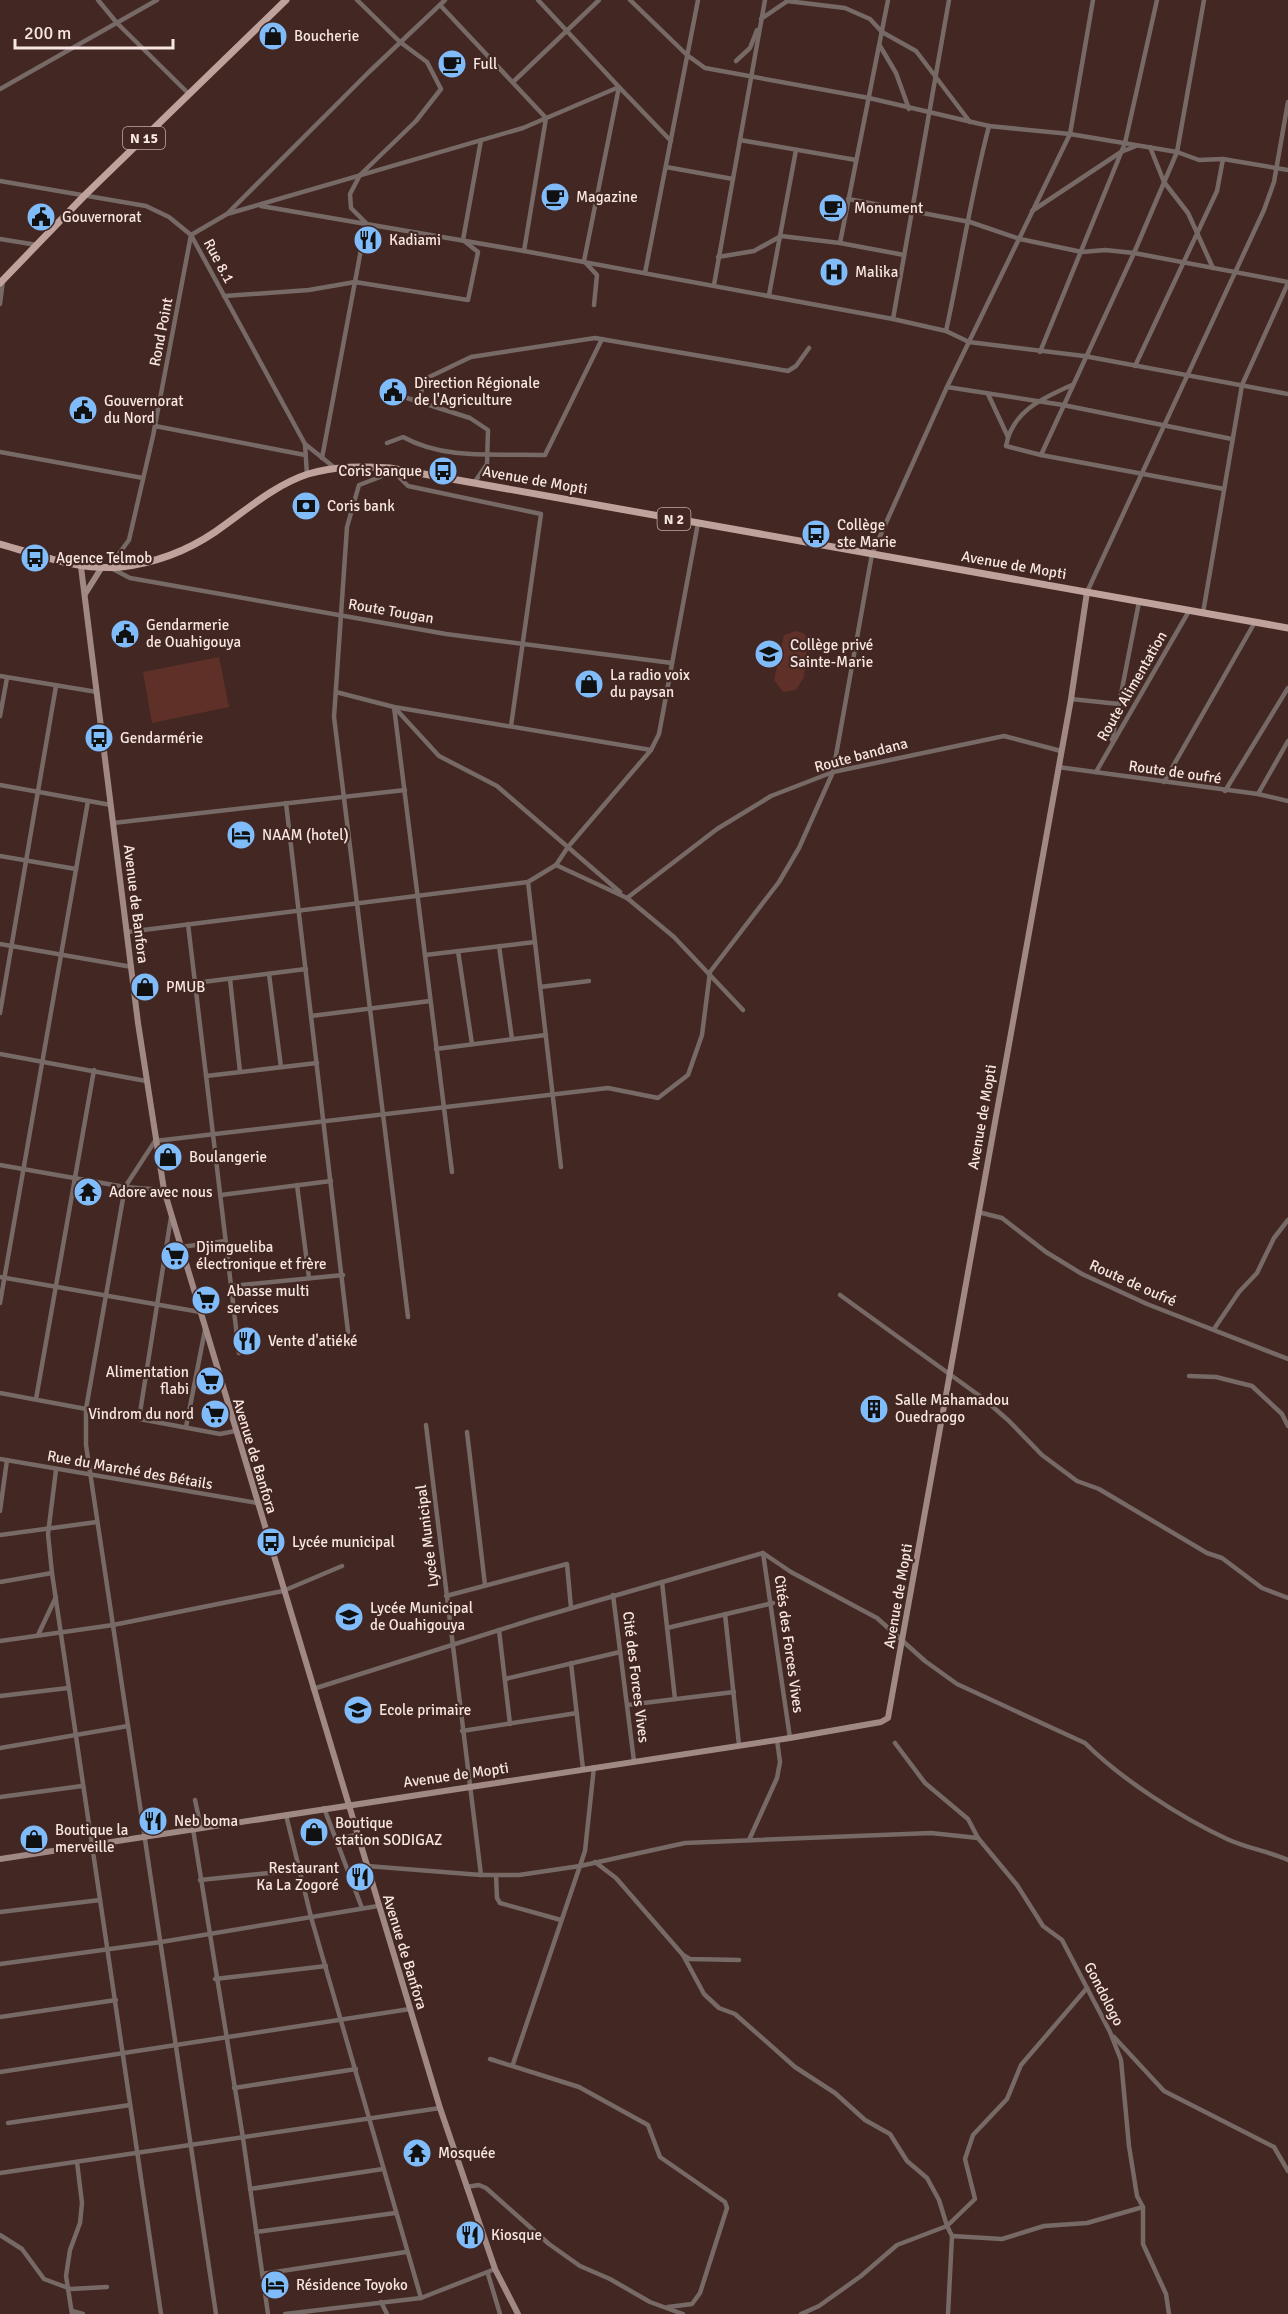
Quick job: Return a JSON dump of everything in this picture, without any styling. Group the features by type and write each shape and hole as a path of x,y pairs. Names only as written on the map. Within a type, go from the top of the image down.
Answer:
{"main road":[{"name":"N 15","path":"2,281 84,196 286,0"},
{"name":"Avenue de Mopti","path":"0,544 81,567 139,564 169,556 191,546 270,493 307,475 335,468 360,466 390,468 1288,628"}],"street":[{"path":"98,0 117,23 189,94"},
{"path":"0,89 157,0"},
{"path":"357,0 400,42 427,62 441,89 416,121 360,176 350,194 351,208 366,224"},
{"path":"227,214 445,0"},
{"path":"538,0 671,141"},
{"path":"513,82 599,0"},
{"path":"630,0 687,55 705,68 869,98 970,123 1070,134 1177,152 1198,160 1223,159 1288,170"},
{"path":"714,285 765,0"},
{"path":"736,61 750,48 762,19 788,0 845,8 870,20 882,32 916,51 936,74 970,123"},
{"path":"840,243 888,0"},
{"path":"893,319 949,0"},
{"path":"216,2314 86,1445 86,1409 125,1187 155,1141 608,1088 658,1098 688,1075 702,1035 710,972 779,882 799,848 832,772 872,554 947,387 1070,134 1093,0"},
{"path":"1040,352 1125,143 1157,0"},
{"path":"1041,455 1084,356 1134,253 1177,152 1204,0"},
{"path":"645,273 696,1"},
{"path":"440,4 546,118"},
{"path":"879,45 896,74 909,109"},
{"path":"191,235 227,214 481,140 546,118 619,87"},
{"path":"584,261 619,87"},
{"path":"1087,592 1264,210 1277,168 1288,102"},
{"path":"524,250 546,118"},
{"path":"946,331 970,222 977,172 989,126"},
{"path":"463,240 481,140"},
{"path":"740,140 856,160"},
{"path":"1031,212 1121,152 1139,145"},
{"path":"1150,147 1164,182 1188,213 1213,268"},
{"path":"769,296 796,150"},
{"path":"1135,366 1217,191 1223,159"},
{"path":"666,167 733,179"},
{"name":"Rue 8.1","path":"0,181 146,206 169,217 191,235 305,444 335,468"},
{"path":"848,199 970,222 1020,238 1082,252 1105,250 1134,253 1288,282 1242,386 1203,613"},
{"path":"258,205 524,250 893,319 946,331 969,342 1084,356 1288,394"},
{"path":"322,458 366,224"},
{"name":"Rond Point","path":"106,567 129,540 155,426 191,235"},
{"path":"718,257 754,251 781,236 840,243 903,255"},
{"path":"0,239 37,245"},
{"path":"224,296 309,290 355,282 468,300 478,252 463,240"},
{"path":"584,261 597,275 594,305"},
{"path":"0,304 2,281"},
{"path":"387,443 403,437 422,447 489,456 500,453 545,455 602,339"},
{"path":"418,402 425,380 471,357 558,343 602,339 788,371 796,366 809,348"},
{"path":"1072,385 1036,401 1012,427 1006,446 1041,455 1224,489"},
{"path":"947,387 1063,405 1232,439"},
{"path":"988,394 1008,437"},
{"path":"407,398 470,418 488,430 489,456 484,471 474,483"},
{"path":"155,426 305,455"},
{"name":"Rue 8.1","path":"305,444 307,475"},
{"path":"0,452 143,478"},
{"path":"408,1317 334,717 347,526 359,485 380,477 390,468 408,486 541,514 511,726"},
{"path":"128,932 528,882 556,866 568,848 651,750 659,734 698,523"},
{"name":"Avenue de Banfora","path":"81,567 146,1081 164,1190 356,1835 440,2108 495,2269 518,2314"},
{"path":"85,594 106,567"},
{"name":"Route Tougan","path":"106,567 130,578 340,615 523,645 672,663"},
{"name":"Avenue de Mopti","path":"0,1859 347,1804 790,1738 882,1722 888,1718 904,1640 978,1212 1071,699 1087,592"},
{"path":"1111,746 1139,602"},
{"name":"Route Alimentation","path":"1096,772 1189,611"},
{"path":"1164,782 1255,622"},
{"path":"0,676 97,692"},
{"path":"0,716 7,678"},
{"path":"0,1013 56,686"},
{"path":"1225,791 1288,688"},
{"path":"336,692 394,707 651,750"},
{"path":"1071,699 1119,705"},
{"path":"394,707 452,1172"},
{"path":"394,707 439,756 497,786 674,937 710,972 743,1010"},
{"name":"Route bandana","path":"627,898 717,829 771,796 832,772 1005,736 1061,751"},
{"path":"1257,794 1288,741"},
{"name":"Route de oufré","path":"1058,767 1257,794 1288,801"},
{"path":"0,785 111,805"},
{"path":"113,823 405,790"},
{"path":"0,1304 2,1277 24,1169 88,801"},
{"path":"286,803 348,1332"},
{"path":"0,856 76,869"},
{"path":"556,866 627,898"},
{"path":"528,882 561,1167"},
{"path":"188,924 239,1353"},
{"path":"425,955 535,942"},
{"path":"0,944 132,967"},
{"path":"500,946 512,1039"},
{"path":"458,951 472,1044"},
{"path":"195,983 306,969"},
{"path":"269,974 281,1067"},
{"path":"230,979 240,1072"},
{"path":"540,987 589,981"},
{"path":"311,1016 430,1001"},
{"path":"436,1048 546,1035"},
{"path":"0,1054 146,1081"},
{"path":"207,1076 317,1063"},
{"path":"36,1400 94,1070"},
{"path":"0,1165 125,1187 164,1190"},
{"path":"221,1195 331,1181"},
{"path":"297,1185 309,1278"},
{"name":"Route de oufré","path":"978,1212 1002,1218 1046,1252 1082,1274 1147,1304 1288,1359"},
{"name":"Avenue de Banfora","path":"139,1419 171,1215"},
{"path":"1214,1329 1239,1292 1257,1273 1274,1238 1288,1220"},
{"path":"181,1247 226,1241"},
{"path":"232,1286 343,1275"},
{"path":"2,1277 200,1312"},
{"path":"840,1295 950,1373 1009,1420 1042,1455 1077,1481 1099,1489 1172,1533 1222,1558 1262,1588 1288,1598"},
{"name":"Avenue de Banfora","path":"186,1427 205,1329"},
{"path":"1189,1376 1216,1377 1252,1386 1282,1414 1288,1426"},
{"path":"0,1393 220,1434 235,1431"},
{"name":"Lycée Municipal","path":"426,1425 481,1875"},
{"path":"467,1432 485,1586"},
{"name":"Rue du Marché des Bétails","path":"0,1459 257,1503"},
{"path":"0,1511 7,1460"},
{"path":"56,1470 48,1529 52,1573 63,1632 68,1688 82,1786 116,2000 136,2154 161,2314"},
{"path":"0,1535 97,1522"},
{"path":"763,1553 791,1572 877,1618 925,1661 957,1684 1085,1743 1101,1759 1136,1785 1227,1839 1288,1860"},
{"name":"Cité des Forces Vives","path":"313,1689 613,1595 763,1553"},
{"name":"Cités des Forces Vives","path":"763,1553 790,1738"},
{"path":"446,1596 567,1564 571,1608"},
{"path":"0,1641 113,1625 283,1591 342,1566"},
{"path":"0,1582 52,1573"},
{"path":"662,1582 675,1699"},
{"name":"Cité des Forces Vives","path":"613,1595 634,1761"},
{"path":"38,1635 56,1597"},
{"path":"667,1628 772,1604"},
{"path":"725,1614 740,1745"},
{"path":"499,1630 510,1724"},
{"path":"505,1678 620,1652"},
{"path":"571,1663 583,1769"},
{"path":"0,1696 68,1688"},
{"path":"627,1705 734,1692"},
{"path":"462,1731 577,1713"},
{"path":"0,1748 75,1737 128,1726"},
{"path":"749,1840 777,1778 780,1762 777,1740"},
{"name":"Gondologo","path":"895,1743 925,1783 968,1819 978,1838 1011,1876 1043,1926 1062,1940 1110,2032 1121,2060 1128,2136 1137,2196 1143,2207 1143,2244 1166,2294 1169,2314"},
{"path":"513,2064 585,1851 594,1767"},
{"path":"0,1797 82,1786"},
{"path":"195,1800 201,1828"},
{"path":"324,1808 329,1825 338,1839 362,1908"},
{"path":"286,1815 311,1917 421,2298"},
{"path":"193,1829 215,1979 243,2138 268,2314"},
{"path":"366,1866 496,1875 580,1866 685,1843 931,1833 978,1838"},
{"path":"338,1839 356,1835"},
{"path":"595,1862 616,1878 683,1955 704,1995 719,2008 735,2014 789,2062 836,2092 865,2120 890,2134 907,2161 927,2178 939,2200 952,2236 948,2314"},
{"path":"200,1880 300,1870"},
{"path":"496,1875 496,1898 500,1903 561,1920"},
{"path":"0,1912 100,1900"},
{"path":"0,1964 108,1950 378,1906"},
{"path":"683,1955 690,1959 739,1960"},
{"path":"215,1979 326,1966"},
{"path":"801,2314 819,2306 861,2276 897,2245 947,2226 975,2199 965,2159 973,2135 1007,2099 1021,2065 1087,1988"},
{"path":"0,2017 116,2000"},
{"path":"0,2072 410,2009"},
{"path":"1110,2032 1164,2091 1274,2147 1288,2171"},
{"path":"490,2059 513,2064 579,2087 648,2125 660,2157 725,2202 727,2208 700,2293 692,2304 668,2307"},
{"path":"234,2088 356,2070"},
{"path":"8,2123 130,2105"},
{"path":"0,2173 440,2108"},
{"path":"77,2162 82,2203 80,2223 70,2250 66,2288 72,2312 83,2314"},
{"path":"250,2189 383,2169"},
{"path":"466,2187 479,2185 486,2187 549,2244 580,2266 610,2279 650,2302 683,2314"},
{"path":"952,2236 1002,2238 1044,2226 1087,2223 1143,2207"},
{"path":"256,2232 395,2214"},
{"path":"0,2235 22,2249 44,2279 66,2288 107,2287"},
{"path":"262,2274 406,2252"},
{"path":"285,2314 421,2298 488,2274 495,2269"},
{"path":"488,2274 500,2314"},
{"path":"381,2302 387,2314"}],"shaded area":[{"path":"796,631 808,638 804,677 796,690 783,692 774,680 784,635"},
{"path":"219,657 229,707 152,723 143,672"}],"place":[{"name":"Boucherie","path":"273,36"},
{"name":"Full","path":"452,64"},
{"name":"Magazine","path":"555,197"},
{"name":"Monument","path":"833,208"},
{"name":"Gouvernorat","path":"41,217"},
{"name":"Kadiami","path":"368,240"},
{"name":"Malika","path":"834,272"},
{"name":"Direction Régionale de l'Agriculture","path":"393,392"},
{"name":"Gouvernorat du Nord","path":"83,410"},
{"name":"Coris banque","path":"443,471"},
{"name":"Coris bank","path":"306,506"},
{"name":"Collège ste Marie","path":"816,534"},
{"name":"Agence Telmob","path":"35,558"},
{"name":"Gendarmerie de Ouahigouya","path":"125,634"},
{"name":"Collège privé Sainte-Marie","path":"769,654"},
{"name":"La radio voix du paysan","path":"589,684"},
{"name":"Gendarmérie","path":"99,738"},
{"name":"NAAM (hotel)","path":"241,835"},
{"name":"PMUB","path":"145,987"},
{"name":"Boulangerie","path":"168,1157"},
{"name":"Adore avec nous","path":"88,1192"},
{"name":"Djimgueliba électronique et frère","path":"175,1256"},
{"name":"Abasse multi services","path":"206,1300"},
{"name":"Vente d'atiéké","path":"247,1341"},
{"name":"Alimentation flabi","path":"210,1381"},
{"name":"Salle Mahamadou Ouedraogo","path":"874,1409"},
{"name":"Vindrom du nord","path":"215,1414"},
{"name":"Lycée municipal","path":"271,1542"},
{"name":"Lycée Municipal de Ouahigouya","path":"349,1617"},
{"name":"Ecole primaire","path":"358,1710"},
{"name":"Neb boma","path":"153,1821"},
{"name":"Boutique station SODIGAZ","path":"314,1832"},
{"name":"Boutique la merveille","path":"34,1839"},
{"name":"Restaurant Ka La Zogoré","path":"360,1877"},
{"name":"Mosquée","path":"417,2153"},
{"name":"Kiosque","path":"470,2235"},
{"name":"Résidence Toyoko","path":"275,2285"}]}
